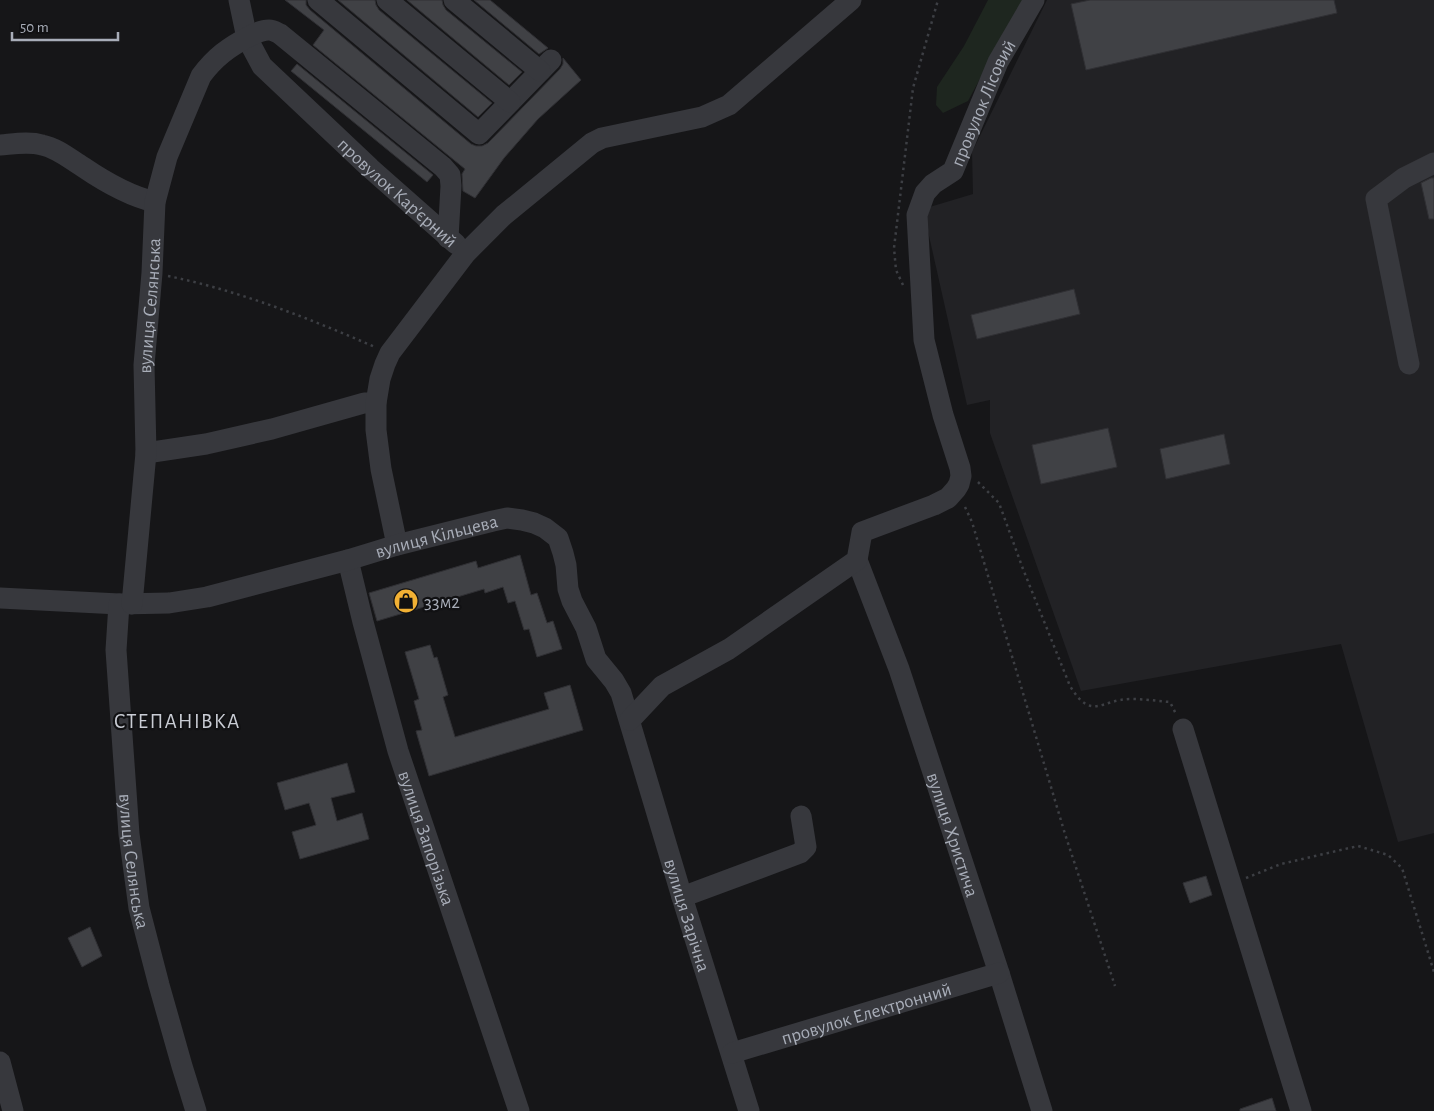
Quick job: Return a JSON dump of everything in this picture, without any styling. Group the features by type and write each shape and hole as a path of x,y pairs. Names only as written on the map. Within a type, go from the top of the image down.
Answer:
{"street":[{"name":"провулок Кар'єрний","path":"238,0 245,30 262,66 370,168 466,253 390,353 380,380 376,403 376,430 381,469 397,545"},
{"path":"245,30 248,0"},
{"path":"318,0 479,134 545,65 454,0"},
{"path":"387,0 510,102"},
{"path":"466,253 504,215 592,143 615,135 702,117 729,105 851,0"},
{"name":"провулок Лісовий","path":"956,490 961,476 960,468 943,415 924,340 917,215 925,192 933,184 953,171 998,62 1034,0"},
{"name":"вулиця Селянська","path":"196,1111 159,985 140,908 128,834 116,650 126,604 146,453 144,365 152,273 155,202 167,157 201,76 209,65 245,30 271,30 280,34 443,167 450,175 448,238"},
{"path":"0,146 29,143 49,147 125,192 155,202"},
{"path":"1409,364 1376,199 1404,178 1434,163"},
{"path":"146,453 206,444 272,429 364,403 376,403"},
{"path":"630,720 662,686 729,650 858,560 862,532 934,505 948,498 956,490"},
{"name":"вулиця Кільцева","path":"0,598 126,604 168,602 207,596 348,560 397,545 507,518 534,523 545,528 558,538 566,565 568,588 572,601 586,628 596,659 621,693 630,720"},
{"name":"вулиця Запорізька","path":"348,560 398,751 519,1111"},
{"name":"вулиця Христича","path":"858,560 899,669 999,973 1042,1111"},
{"name":"вулиця Зарічна","path":"630,720 682,897 750,1111"},
{"path":"1183,729 1301,1111"},
{"path":"682,897 800,853 806,847 801,816"},
{"name":"провулок Електронний","path":"732,1053 999,973"},
{"path":"0,1062 13,1111"}],"path":[{"path":"904,288 896,270 895,239 913,88 938,0"},
{"path":"152,273 192,281 252,299 318,322 390,353"},
{"path":"960,468 999,503 1070,686 1078,698 1084,704 1093,706 1129,699 1170,702 1183,729"},
{"path":"956,490 972,522 1065,834 1115,986"},
{"path":"1231,884 1282,864 1358,846 1388,855 1402,868 1434,972"}],"shaded area":[{"path":"988,0 1024,0 968,101 943,113 936,105 937,87 964,46"},
{"path":"1047,0 1434,0 1434,833 1398,842 1341,644 1081,691 990,433 990,400 967,405 923,209 973,194 972,152"}],"building":[{"path":"285,0 306,0 306,5 310,10 471,144 476,146 488,143 560,69 563,64 563,58 581,80 538,119 504,158 475,198 463,191 462,174 465,169 313,45 324,30"},
{"path":"338,0 375,0 379,10 492,103 478,117"},
{"path":"407,0 442,0 446,10 522,72 509,85"},
{"path":"474,0 490,0 548,48 539,54"},
{"path":"1090,0 1334,0 1337,13 1086,70 1071,4"},
{"path":"297,64 433,175 427,182 291,71"},
{"path":"1434,178 1434,219 1429,219 1421,183"},
{"path":"1074,289 1080,314 977,339 971,315"},
{"path":"1108,428 1117,467 1041,484 1032,445"},
{"path":"1224,434 1230,464 1166,479 1160,449"},
{"path":"520,555 531,595 537,593 547,623 553,621 562,649 537,657 529,629 524,630 515,601 508,603 503,587 485,593 484,589 377,621 369,593 476,561 478,568"},
{"path":"430,645 434,658 437,657 448,695 443,697 455,737 549,709 544,693 570,685 583,730 429,776 416,731 422,730 414,701 419,699 405,652"},
{"path":"347,763 355,792 331,798 337,821 362,813 369,839 300,859 292,832 316,825 309,803 285,810 277,783"},
{"path":"1206,876 1212,895 1190,903 1183,883"},
{"path":"90,927 102,956 82,967 68,938"},
{"path":"1272,1098 1276,1111 1240,1111 1240,1109"}],"place":[{"name":"33м2","path":"406,601"}],"district":[{"name":"СТЕПАНІВКА","path":"177,721"}]}
